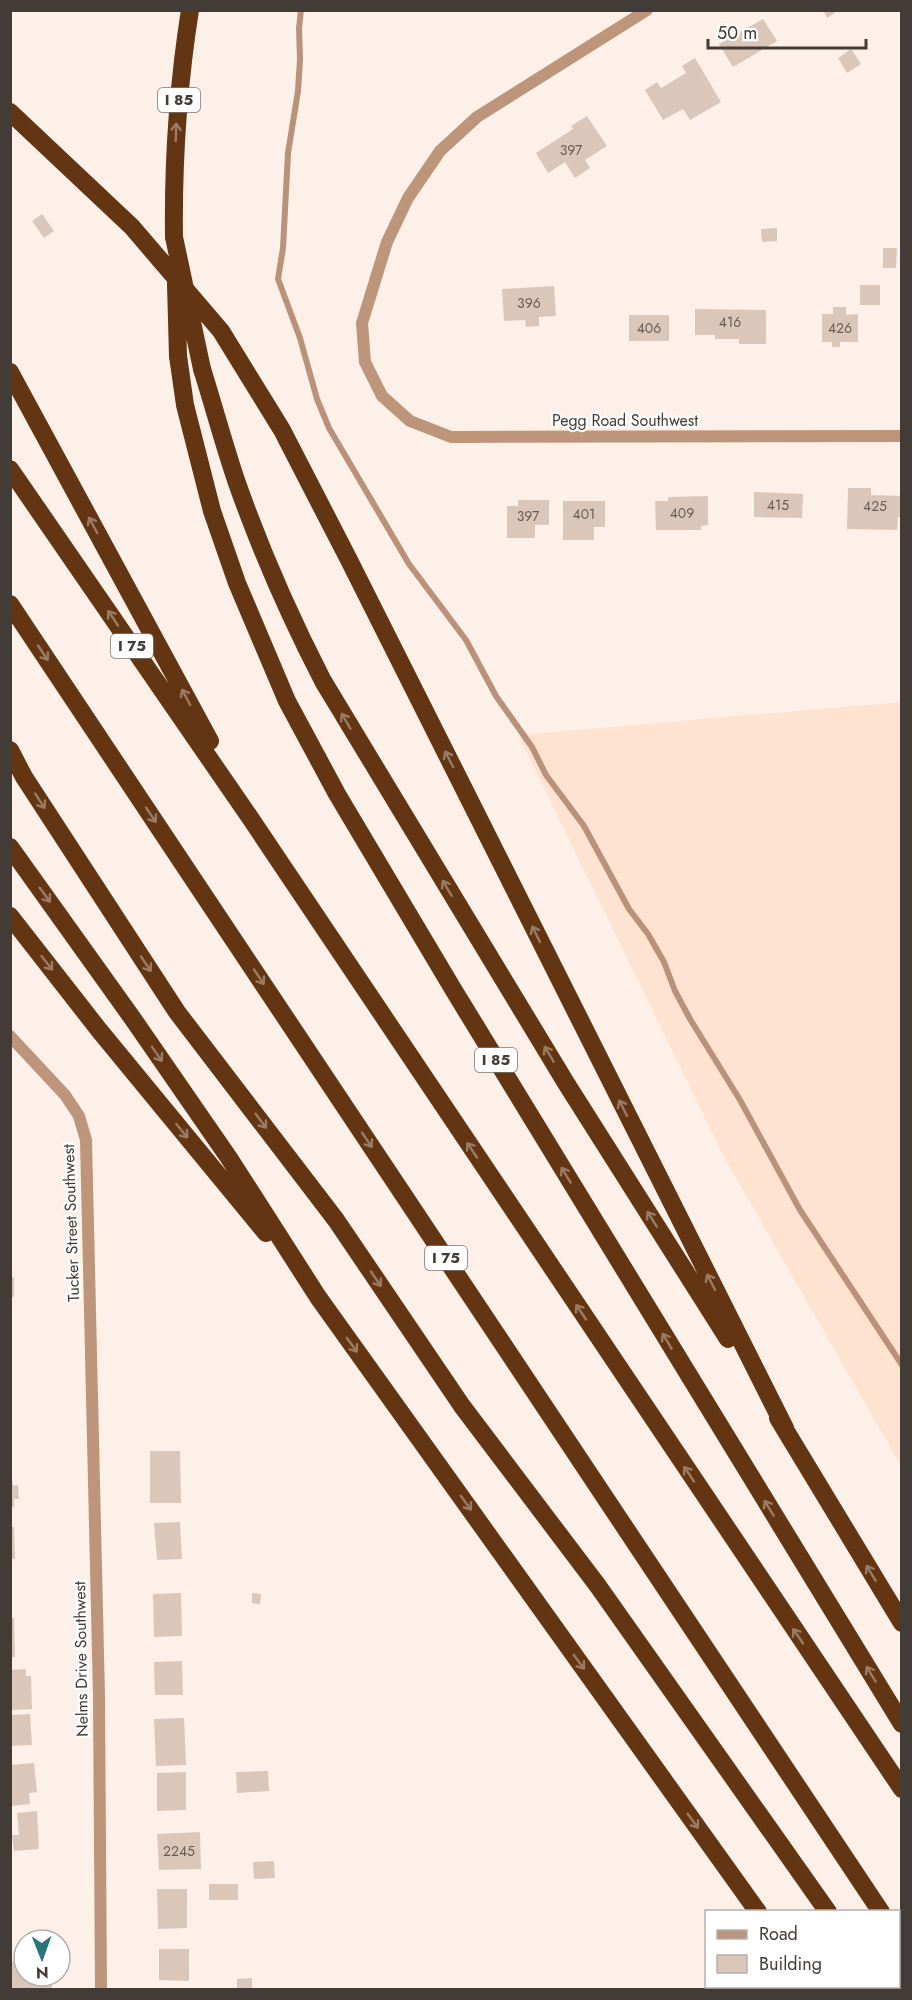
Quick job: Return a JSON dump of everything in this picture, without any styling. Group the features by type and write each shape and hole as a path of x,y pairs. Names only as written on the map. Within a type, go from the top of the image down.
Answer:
{"highway":[{"name":"I 85","path":"190,10 177,117 174,190 178,356 185,405 212,511 262,647 292,711 337,794 453,989 902,1724"},
{"path":"10,112 132,227 221,331 282,430 785,1428"},
{"path":"174,237 202,369 237,482 271,572 323,681 566,1083 785,1428 902,1623"},
{"path":"10,372 253,822"},
{"name":"I 75","path":"10,469 253,822 902,1789"},
{"name":"I 75","path":"10,604 880,1910"},
{"path":"10,750 24,777 177,1012 336,1220 462,1406 598,1586 827,1910"},
{"path":"10,848 134,1019 229,1158 318,1297 757,1910"},
{"path":"10,916 107,1039 318,1297"},
{"path":"718,1856 751,1910"}],"street":[{"name":"Pegg Road Southwest","path":"647,10 477,117 440,151 408,198 387,242 362,323 365,362 382,396 410,421 451,437 902,436"},
{"name":"Tucker Street Southwest","path":"10,1036 65,1095 79,1116 86,1140 90,1327"},
{"name":"Nelms Drive Southwest","path":"90,1327 99,1696 101,1989"}],"shaded area":[{"path":"902,702 901,1466 724,1157 518,735"}],"building":[{"path":"823,10 839,10 827,18"},
{"path":"763,19 777,41 733,67 719,44"},
{"path":"851,49 861,64 847,73 838,58"},
{"path":"695,58 721,102 690,120 683,109 663,120 645,90 657,82 661,88 686,73 682,66"},
{"path":"587,116 607,146 585,160 590,168 575,178 565,162 548,173 536,153 573,129 571,126"},
{"path":"42,214 54,231 44,238 32,221"},
{"path":"777,228 777,241 762,242 761,229"},
{"path":"883,248 897,248 896,268 883,268"},
{"path":"860,285 880,285 880,305 860,305"},
{"path":"554,286 556,316 539,317 539,326 526,327 525,320 504,321 502,289"},
{"path":"833,307 846,307 846,315 858,314 858,342 840,342 840,347 832,347 832,342 822,342 822,314 833,314"},
{"path":"695,309 766,310 766,344 739,344 739,339 715,339 715,335 695,335"},
{"path":"629,315 669,315 669,341 629,341"},
{"path":"848,488 871,488 871,495 902,496 902,517 898,517 897,530 847,529"},
{"path":"754,492 803,494 802,518 754,517"},
{"path":"708,496 708,525 701,526 701,530 656,530 655,501 668,501 668,497"},
{"path":"518,500 549,500 549,525 535,525 535,538 507,538 507,506 518,506"},
{"path":"563,501 605,501 605,527 594,527 594,540 563,540"},
{"path":"14,1277 14,1297 10,1297 10,1278"},
{"path":"150,1451 180,1451 181,1503 150,1503"},
{"path":"10,1479 12,1479 13,1486 18,1485 19,1499 14,1499 14,1507 10,1507"},
{"path":"180,1522 182,1559 157,1560 154,1523"},
{"path":"10,1527 14,1527 15,1559 10,1559"},
{"path":"181,1593 182,1636 154,1637 153,1594"},
{"path":"252,1593 261,1594 260,1604 252,1603"},
{"path":"10,1618 14,1618 15,1657 10,1657"},
{"path":"182,1661 183,1695 155,1695 154,1662"},
{"path":"26,1669 26,1676 31,1676 32,1709 10,1710 10,1670"},
{"path":"30,1714 32,1745 10,1746 10,1715"},
{"path":"184,1718 186,1765 156,1766 154,1719"},
{"path":"34,1763 37,1792 29,1793 30,1804 11,1806 10,1765"},
{"path":"268,1771 269,1791 237,1793 236,1772"},
{"path":"186,1772 186,1810 157,1811 157,1773"},
{"path":"37,1811 39,1849 14,1851 12,1835 19,1835 17,1813"},
{"path":"200,1832 201,1869 159,1870 157,1834"},
{"path":"274,1861 275,1878 254,1879 253,1862"},
{"path":"209,1884 238,1884 238,1900 209,1900"},
{"path":"157,1889 187,1889 187,1928 158,1929"},
{"path":"159,1949 189,1949 189,1981 159,1980"},
{"path":"10,1961 12,1961 12,1988 52,1988 52,1990 10,1990"},
{"path":"252,1978 252,1990 237,1990 237,1979"}],"waterway":[{"path":"301,10 298,91 288,153 283,248 278,279 300,338 317,399 329,428 409,564 466,640 496,696 532,747 546,775 584,826 629,909 648,934 664,962 675,991 690,1019 740,1100 800,1210 902,1365"}]}
